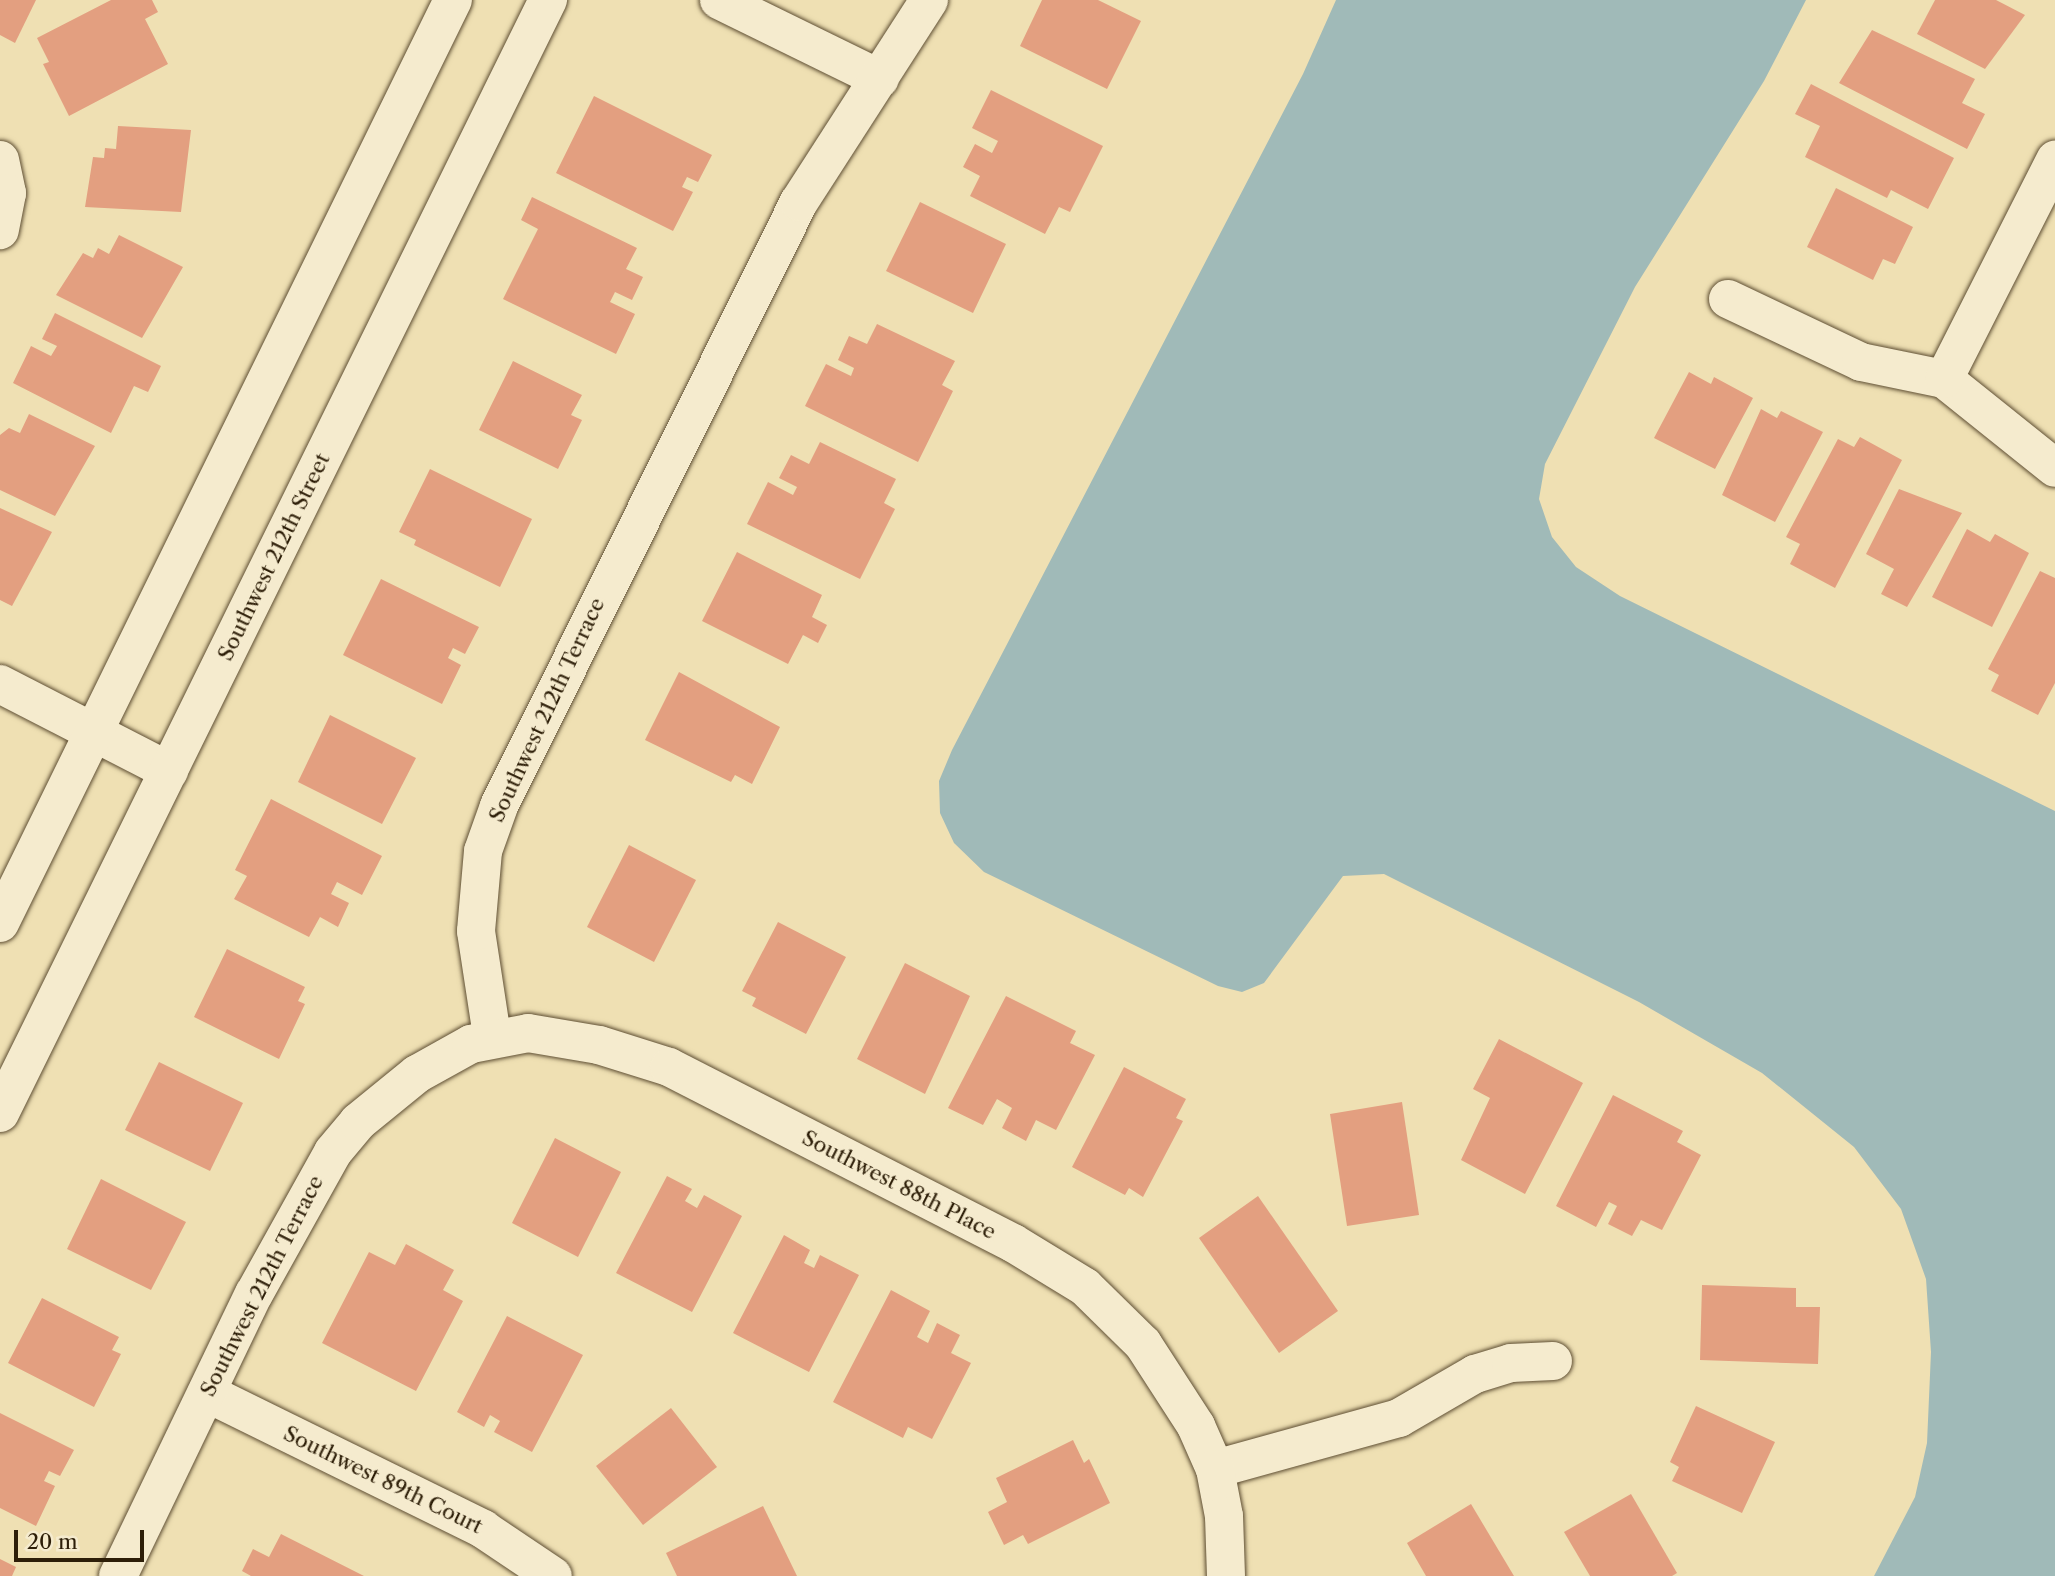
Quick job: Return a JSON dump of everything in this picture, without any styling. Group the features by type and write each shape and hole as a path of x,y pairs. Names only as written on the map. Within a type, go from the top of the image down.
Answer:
{"street":[{"path":"0,923 453,0"},
{"name":"Southwest 212th Street","path":"0,1113 548,0"},
{"path":"719,0 880,79"},
{"name":"Southwest 212th Terrace","path":"118,1576 284,1236 333,1152 386,1096 442,1060 492,1036 476,931 483,851 499,806 799,202 929,0"},
{"path":"1944,379 2055,160"},
{"path":"0,230 7,193 1,162"},
{"path":"1728,299 1861,362 1944,379 2055,468"},
{"path":"0,684 169,771"},
{"name":"Southwest 88th Place","path":"492,1036 564,1037 668,1067 1053,1265 1112,1309 1143,1344 1196,1426 1215,1469 1224,1516 1226,1576"},
{"path":"1215,1469 1399,1418 1475,1374 1510,1363 1553,1361"},
{"name":"Southwest 89th Court","path":"207,1393 483,1529 553,1576"}],"water":[{"path":"1336,0 1806,0 1764,81 1635,287 1545,464 1539,499 1552,537 1576,567 1620,596 2055,811 2055,1576 1874,1576 1915,1497 1927,1443 1931,1352 1926,1279 1901,1209 1854,1147 1762,1073 1639,1002 1384,874 1343,876 1264,983 1242,992 1218,986 984,872 954,843 940,813 939,781 952,750 1303,74"}],"building":[{"path":"0,0 36,0 15,43 0,35"},
{"path":"111,0 152,0 158,12 145,19 168,64 69,116 43,64 49,62 37,38"},
{"path":"1042,0 1098,0 1141,21 1107,89 1020,46"},
{"path":"1935,0 1996,0 2025,15 1985,69 1917,34"},
{"path":"1872,30 1975,79 1962,103 1985,114 1967,149 1839,83"},
{"path":"1811,84 1954,158 1928,209 1891,190 1887,198 1805,157 1820,126 1795,114"},
{"path":"991,90 1103,146 1070,212 1059,207 1045,234 970,196 980,176 963,167 975,144 992,153 998,141 972,128"},
{"path":"594,96 712,155 698,182 687,177 682,187 693,192 673,231 556,173"},
{"path":"118,126 191,130 181,212 85,207 93,157 104,158 105,148 116,149"},
{"path":"1836,188 1913,227 1895,264 1883,259 1873,280 1807,247"},
{"path":"532,197 637,248 626,269 643,277 632,300 615,292 610,302 635,314 616,354 503,299 538,229 521,220"},
{"path":"920,202 1006,244 973,313 886,271"},
{"path":"119,235 183,267 142,338 56,295 83,253 93,258 98,248 109,254"},
{"path":"55,313 161,366 148,392 134,386 111,433 13,383 31,346 51,356 57,346 42,339"},
{"path":"877,324 955,361 942,385 953,391 918,462 805,406 826,364 851,376 854,368 838,360 849,336 867,344"},
{"path":"513,361 582,395 571,415 582,420 558,469 479,430"},
{"path":"1689,372 1711,384 1714,377 1753,398 1715,469 1654,438"},
{"path":"1761,409 1777,418 1781,411 1823,432 1775,522 1722,495"},
{"path":"29,414 95,446 55,516 0,490 0,435 9,428 20,433"},
{"path":"1860,437 1902,460 1835,588 1790,564 1800,544 1786,537 1838,439 1854,447"},
{"path":"820,442 896,479 884,503 895,509 860,579 747,524 768,482 793,495 797,487 779,478 791,455 809,464"},
{"path":"430,469 532,519 500,587 414,545 416,540 399,532"},
{"path":"1899,489 1962,513 1907,607 1881,594 1894,569 1866,554"},
{"path":"0,508 52,532 12,606 0,600"},
{"path":"1967,529 1990,542 1995,534 2029,553 1992,627 1932,597"},
{"path":"737,552 822,595 812,617 827,625 818,643 803,635 788,664 702,621"},
{"path":"2040,571 2055,578 2055,683 2038,715 1991,691 1999,675 1988,669"},
{"path":"381,579 479,627 465,654 453,648 448,658 461,665 442,704 343,655"},
{"path":"679,672 780,727 752,784 735,775 731,782 645,740"},
{"path":"330,715 416,758 382,824 298,782"},
{"path":"271,799 382,856 362,895 337,882 331,894 349,903 338,927 320,917 309,937 234,899 247,876 235,870"},
{"path":"629,845 696,880 654,962 587,927"},
{"path":"778,922 846,957 806,1034 752,1006 756,998 742,991"},
{"path":"227,949 305,987 298,1001 305,1004 279,1059 194,1017"},
{"path":"905,963 970,996 925,1094 857,1059"},
{"path":"1006,996 1076,1031 1070,1043 1095,1055 1056,1130 1036,1120 1026,1141 1002,1128 1012,1108 997,1099 983,1125 948,1108"},
{"path":"1499,1039 1583,1083 1525,1194 1461,1160 1490,1098 1473,1089"},
{"path":"159,1062 243,1103 210,1171 125,1130"},
{"path":"1124,1067 1186,1099 1176,1118 1183,1121 1143,1197 1129,1188 1125,1195 1072,1167"},
{"path":"1613,1095 1683,1131 1677,1142 1701,1155 1662,1230 1641,1220 1632,1236 1608,1224 1617,1206 1609,1202 1596,1227 1556,1206"},
{"path":"1402,1102 1419,1215 1347,1226 1330,1114"},
{"path":"555,1138 621,1172 578,1257 512,1223"},
{"path":"667,1176 692,1189 685,1201 697,1208 704,1195 742,1216 692,1312 616,1273"},
{"path":"101,1179 186,1222 151,1290 67,1249"},
{"path":"1258,1196 1338,1311 1279,1353 1199,1238"},
{"path":"784,1235 810,1250 804,1263 814,1268 820,1255 859,1275 809,1372 733,1333"},
{"path":"406,1244 454,1270 443,1290 463,1301 416,1391 322,1343 369,1252 395,1265"},
{"path":"1702,1285 1796,1288 1796,1307 1820,1307 1818,1364 1700,1360"},
{"path":"891,1290 930,1311 917,1337 928,1343 937,1323 960,1335 951,1353 971,1363 932,1439 908,1427 903,1438 833,1402"},
{"path":"42,1298 119,1337 112,1350 121,1354 94,1407 8,1363"},
{"path":"507,1316 583,1355 532,1452 494,1432 500,1421 490,1415 484,1427 457,1412"},
{"path":"1696,1406 1775,1442 1742,1513 1672,1481 1679,1467 1670,1462"},
{"path":"671,1408 717,1467 643,1525 596,1466"},
{"path":"0,1413 74,1450 60,1476 49,1471 44,1481 55,1486 36,1526 0,1508"},
{"path":"1073,1440 1084,1463 1089,1459 1110,1503 1028,1544 1023,1535 1004,1545 988,1512 1007,1502 996,1478"},
{"path":"1631,1494 1677,1573 1672,1576 1590,1576 1564,1532"},
{"path":"1471,1504 1514,1576 1426,1576 1407,1543"},
{"path":"763,1506 797,1576 677,1576 666,1553"},
{"path":"281,1534 364,1576 251,1576 242,1571 253,1549 269,1557"},
{"path":"0,1559 16,1567 12,1576 0,1576"}]}
